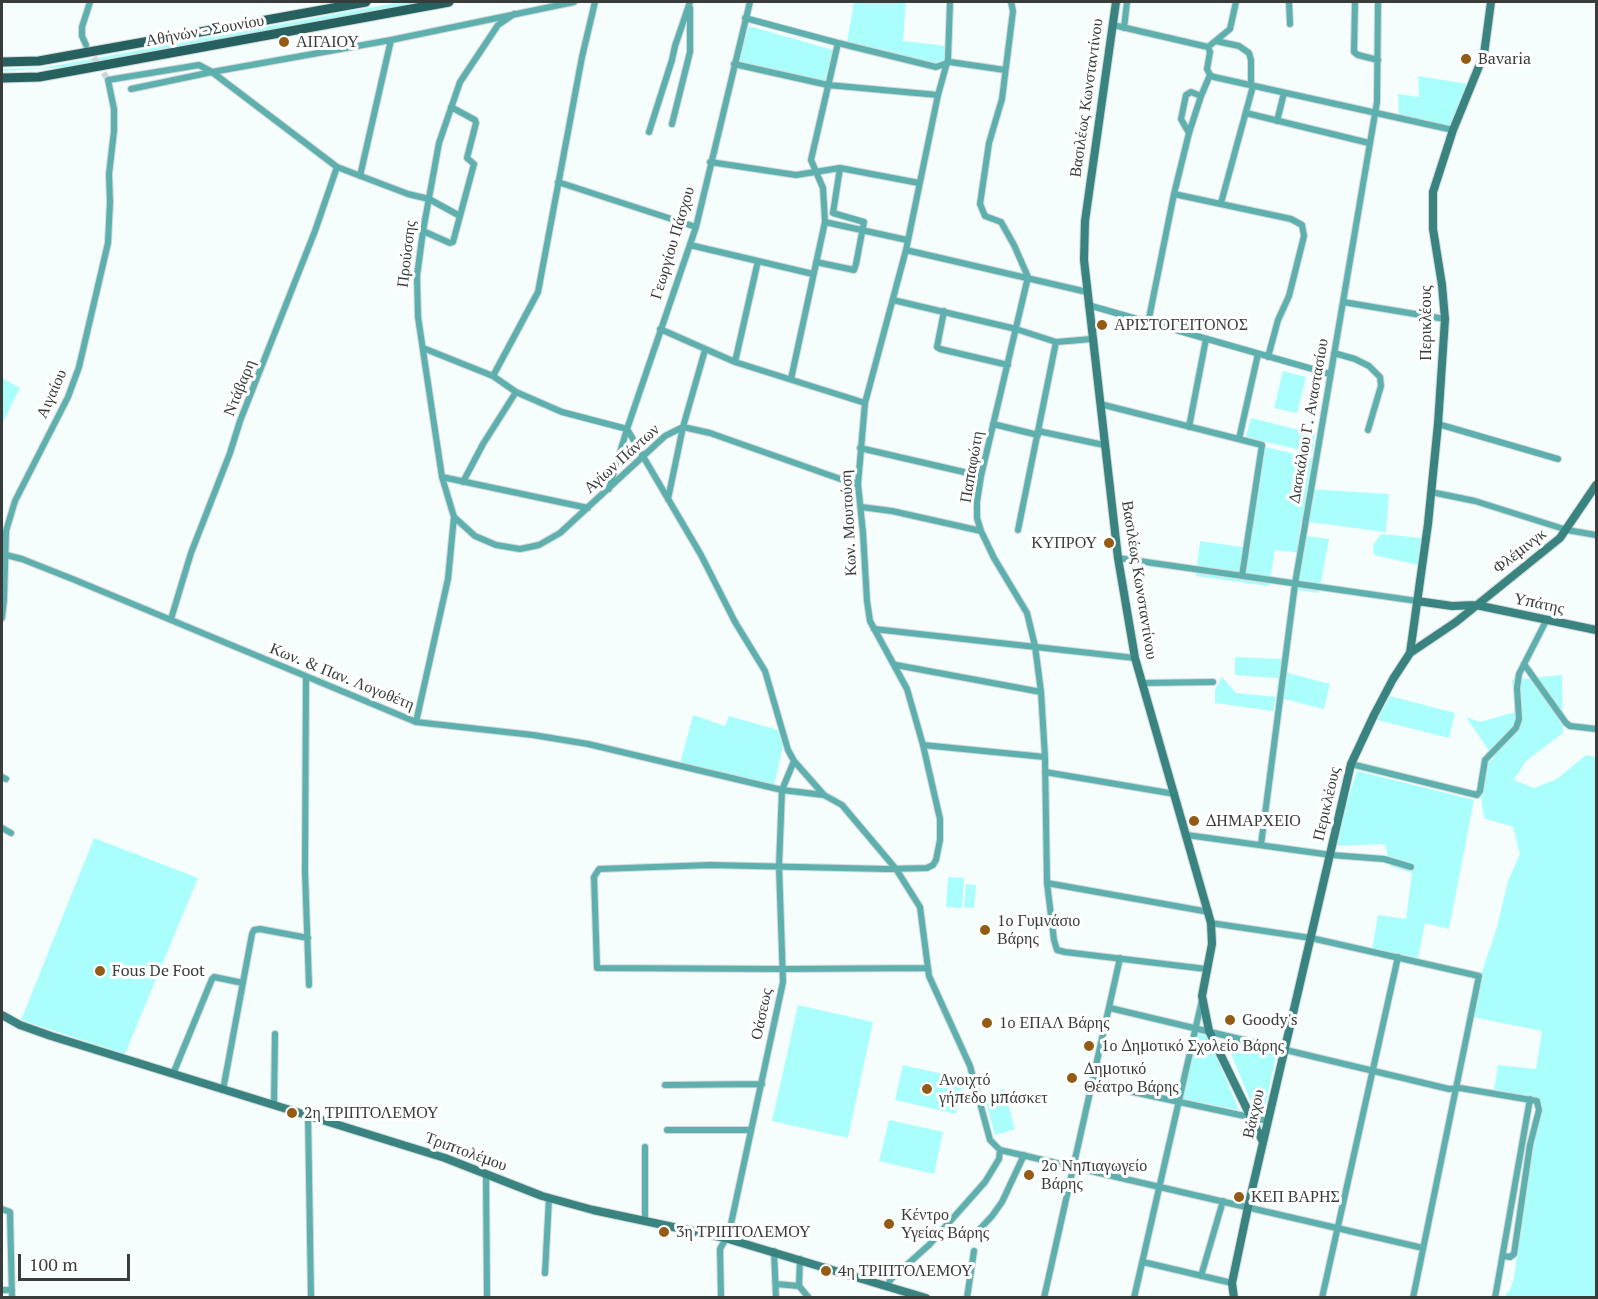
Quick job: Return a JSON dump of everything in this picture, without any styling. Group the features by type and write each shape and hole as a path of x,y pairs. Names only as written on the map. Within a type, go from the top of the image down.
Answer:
{"main road":[{"name":"Αθήνών - Σουνίου","path":"2,62 39,61 366,2"},
{"name":"Αθήνών - Σουνίου","path":"2,78 39,77 449,2"}],"street":[{"path":"86,45 82,36 82,27 90,2"},
{"path":"131,89 391,40 574,2"},
{"path":"493,376 538,292 582,57 596,2"},
{"path":"672,124 690,52 690,2"},
{"path":"649,132 690,2"},
{"name":"Γεωργίου Πάσχου","path":"609,489 660,329 696,227 750,2"},
{"name":"Κων. Μουτούση","path":"783,969 597,968 594,877 599,869 710,865 896,869 927,868 936,860 940,840 940,819 923,745 907,689 896,665 870,621 858,483 865,403 906,250 949,53 950,2"},
{"path":"1011,2 1013,11 1002,99 989,143 980,204 985,216 1001,222 1014,244 1028,277"},
{"name":"Βασιλέως Κωνσταντίνου","path":"1116,2 1085,221 1084,260 1118,558 1135,658 1209,912 1212,944 1202,996 1209,1031 1263,1142"},
{"path":"1124,28 1127,2"},
{"path":"1113,25 1208,47 1230,29 1236,2"},
{"path":"1289,2 1290,24"},
{"path":"1355,2 1354,52 1378,60"},
{"name":"Δασκάλου Γ. Αναστασίου","path":"1261,845 1294,584 1378,89 1378,2"},
{"name":"Περικλέους","path":"1410,653 1431,492 1445,318 1433,229 1433,192 1453,130 1484,54 1491,2"},
{"name":"Προύσσης","path":"454,517 442,477 416,296 423,231 440,143 460,82 498,25 514,14"},
{"path":"745,18 936,67 950,62 1005,70"},
{"path":"360,176 391,40"},
{"path":"1216,41 1239,46 1249,53 1252,86 1221,203"},
{"path":"791,379 825,222 823,188 811,160 838,43"},
{"path":"1148,322 1189,133 1210,75 1208,47"},
{"path":"734,64 828,85 939,94"},
{"name":"Αιγαίου","path":"2,618 6,531 15,501 68,397 79,367 108,243 109,174 114,109 108,80 199,65 212,72"},
{"path":"212,72 337,167 408,194 429,199 460,216"},
{"path":"1210,75 1453,130"},
{"path":"1189,133 1181,119 1186,95 1191,92 1201,96"},
{"path":"1277,121 1284,93"},
{"path":"423,231 452,243 474,164 467,158 475,120 451,107"},
{"path":"1246,113 1369,143"},
{"path":"710,162 796,175 840,168 919,183"},
{"name":"Ντάβαρη","path":"171,620 191,553 315,231 337,167"},
{"path":"816,262 854,270 864,222 833,213 840,168"},
{"path":"558,182 696,227"},
{"path":"1174,194 1291,219 1299,222 1303,228 1304,236 1289,296 1278,320 1268,357"},
{"path":"825,222 908,240"},
{"path":"690,246 813,274"},
{"path":"906,250 1087,292"},
{"path":"735,362 758,261"},
{"name":"Παπαφώτη","path":"1028,277 981,477 977,518 994,558 1027,613 1035,646 1045,757 1047,883 1057,950 1120,958"},
{"path":"893,300 1016,329 1056,342 1092,339"},
{"path":"1343,302 1445,318"},
{"path":"1088,305 1330,374"},
{"path":"944,311 937,347 940,350 1008,365"},
{"path":"660,329 735,362 865,403"},
{"path":"1189,427 1206,339"},
{"path":"1018,530 1056,342"},
{"path":"423,348 493,376 516,392 562,412 627,429 701,555 735,622 765,671 774,695 788,750 794,761 825,795 842,806 896,869 920,907 928,968 934,989 970,1066 990,1140 1000,1150 1423,1248"},
{"path":"668,499 683,427 705,350"},
{"path":"1334,353 1369,366 1380,377 1381,386 1368,430"},
{"path":"1239,439 1258,354"},
{"path":"463,482 483,444 516,392"},
{"path":"1100,404 1262,445 1242,576"},
{"path":"993,424 1104,445"},
{"path":"1438,424 1558,459"},
{"name":"Αγίων Πάντων","path":"454,517 475,536 496,545 520,549 539,545 560,534 666,436 683,427 710,433 846,481 858,483"},
{"path":"860,448 981,477"},
{"path":"442,477 588,508"},
{"name":"Φλέμινγκ","path":"1476,605 1560,538 1596,485"},
{"path":"1431,492 1475,501 1567,530 1596,535"},
{"path":"861,507 892,511 981,531"},
{"path":"416,722 448,579 454,517"},
{"name":"Κων. & Παν. Λογοθέτη","path":"6,555 22,559 416,722 533,735 588,744 782,790 825,795"},
{"path":"1118,558 1417,601"},
{"name":"Υπάτης","path":"1417,601 1452,606 1476,605 1596,630"},
{"name":"Περικλέους","path":"1311,938 1351,764 1388,688 1410,653 1456,622 1476,605"},
{"path":"1452,606 1456,622"},
{"path":"1351,764 1477,795 1480,791 1485,760 1516,728 1519,719 1517,688 1519,674 1546,621"},
{"path":"874,629 1135,658"},
{"path":"1524,664 1566,723 1570,726 1596,729"},
{"path":"896,665 1041,693"},
{"path":"306,676 305,872 309,985"},
{"path":"1142,683 1213,682"},
{"path":"923,745 1045,757"},
{"path":"782,790 794,761"},
{"path":"1045,772 1175,794"},
{"name":"Οάσεως","path":"721,1298 720,1249 729,1233 783,982 779,866 782,790"},
{"path":"2,828 11,833"},
{"path":"1187,835 1331,855 1384,859 1411,867"},
{"path":"1047,883 1209,912"},
{"path":"1211,923 1311,938 1479,976 1413,1298"},
{"path":"223,1090 254,930 260,929 308,938"},
{"name":"Βάκχου","path":"1234,1298 1232,1283 1248,1207 1311,938"},
{"path":"1322,1298 1398,957"},
{"path":"1044,1298 1120,958 1206,969"},
{"path":"783,969 928,968"},
{"path":"172,1074 212,979 214,977 243,983"},
{"path":"1134,1298 1202,996"},
{"path":"1110,1008 1373,1071 1456,1089 1537,1101 1539,1110 1530,1145 1514,1254 1510,1257 1504,1256"},
{"name":"Τριπτολέμου","path":"2,1015 36,1031 445,1158 549,1198 725,1238 886,1286 900,1294 926,1298"},
{"path":"274,1104 275,1034"},
{"path":"1092,1083 1268,1121"},
{"path":"665,1085 762,1084"},
{"path":"1496,1298 1530,1099"},
{"path":"308,1114 311,1298"},
{"path":"667,1130 752,1130"},
{"path":"645,1147 645,1221"},
{"path":"886,1286 929,1245 985,1182 995,1167 1000,1150"},
{"path":"978,1231 993,1216 1002,1202 1024,1155"},
{"path":"486,1175 487,1298"},
{"path":"545,1273 549,1198"},
{"path":"1202,1276 1223,1201"},
{"path":"2,1209 9,1212 12,1294 2,1290"},
{"path":"774,1251 776,1298"},
{"path":"967,1298 974,1251"},
{"path":"800,1259 799,1286 809,1298"},
{"path":"1143,1262 1232,1283"},
{"path":"776,1284 799,1286"}],"shaded area":[{"path":"401,2 424,2 67,67 2,71 2,69 42,68"},
{"path":"854,2 906,2 903,41 946,46 945,60 938,65 847,42"},
{"path":"749,26 833,50 824,83 738,62"},
{"path":"1418,76 1468,84 1450,131 1399,118 1398,94 1419,97"},
{"path":"1283,371 1306,377 1297,413 1274,408"},
{"path":"2,378 20,388 2,424"},
{"path":"1251,418 1315,434 1312,453 1246,437"},
{"path":"1265,447 1312,458 1308,489 1389,494 1386,532 1301,521 1299,535 1329,539 1319,593 1298,590 1303,553 1275,550 1269,586 1196,576 1200,541 1249,548"},
{"path":"1381,534 1421,538 1418,565 1374,555 1373,545"},
{"path":"1235,657 1282,659 1280,671 1330,684 1324,709 1276,697 1278,678 1235,675"},
{"path":"1562,675 1563,733 1526,761 1514,780 1534,788 1557,779 1586,755 1596,757 1596,1297 1504,1297 1510,1290 1514,1278 1532,1141 1542,1106 1538,1099 1494,1091 1498,1065 1536,1069 1542,1031 1473,1017 1481,975 1497,927 1508,881 1520,854 1513,827 1484,818 1481,796 1486,764 1494,758 1466,717 1480,722 1515,712 1512,680"},
{"path":"1222,677 1236,693 1276,697 1273,711 1215,703 1215,690"},
{"path":"1390,696 1455,713 1449,738 1377,720"},
{"path":"693,715 725,726 729,716 778,730 783,746 774,785 680,764"},
{"path":"1357,771 1474,800 1449,929 1425,923 1418,958 1372,949 1378,915 1406,919 1412,873 1390,866 1385,844 1333,846"},
{"name":"Fous De Foot","path":"94,838 198,878 125,1054 21,1020"},
{"path":"948,877 964,878 962,908 946,907"},
{"path":"966,884 976,885 974,908 964,907"},
{"path":"798,1005 873,1022 848,1138 772,1121"},
{"path":"1198,1033 1207,1035 1239,1110 1183,1099"},
{"path":"1225,1039 1277,1051 1263,1116 1256,1114"},
{"path":"903,1065 964,1079 956,1114 895,1100"},
{"path":"1004,1089 1015,1129 995,1135 984,1095"},
{"path":"889,1120 943,1132 934,1174 879,1161"}],"tunnel":[{"path":"89,50 108,80"}],"place":[{"name":"ΑΙΓΑΙΟΥ","path":"284,42"},
{"name":"Bavaria","path":"1466,59"},
{"name":"ΑΡΙΣΤΟΓΕΙΤΟΝΟΣ","path":"1102,325"},
{"name":"ΚΥΠΡΟΥ","path":"1109,543"},
{"name":"ΔΗΜΑΡΧΕΙΟ","path":"1194,821"},
{"name":"1ο Γυμνάσιο Βάρης","path":"985,930"},
{"name":"Fous De Foot","path":"100,971"},
{"name":"Goody's","path":"1230,1020"},
{"name":"1ο ΕΠΑΛ Βάρης","path":"987,1023"},
{"name":"1ο Δημοτικό Σχολείο Βάρης","path":"1089,1046"},
{"name":"Δημοτικό Θέατρο Βάρης","path":"1072,1078"},
{"name":"Ανοιχτό γήπεδο μπάσκετ","path":"927,1089"},
{"name":"2η ΤΡΙΠΤΟΛΕΜΟΥ","path":"292,1113"},
{"name":"2ο Νηπιαγωγείο Βάρης","path":"1029,1175"},
{"name":"ΚΕΠ ΒΑΡΗΣ","path":"1239,1197"},
{"name":"Κέντρο Υγείας Βάρης","path":"889,1224"},
{"name":"3η ΤΡΙΠΤΟΛΕΜΟΥ","path":"664,1232"},
{"name":"4η ΤΡΙΠΤΟΛΕΜΟΥ","path":"826,1271"}]}
